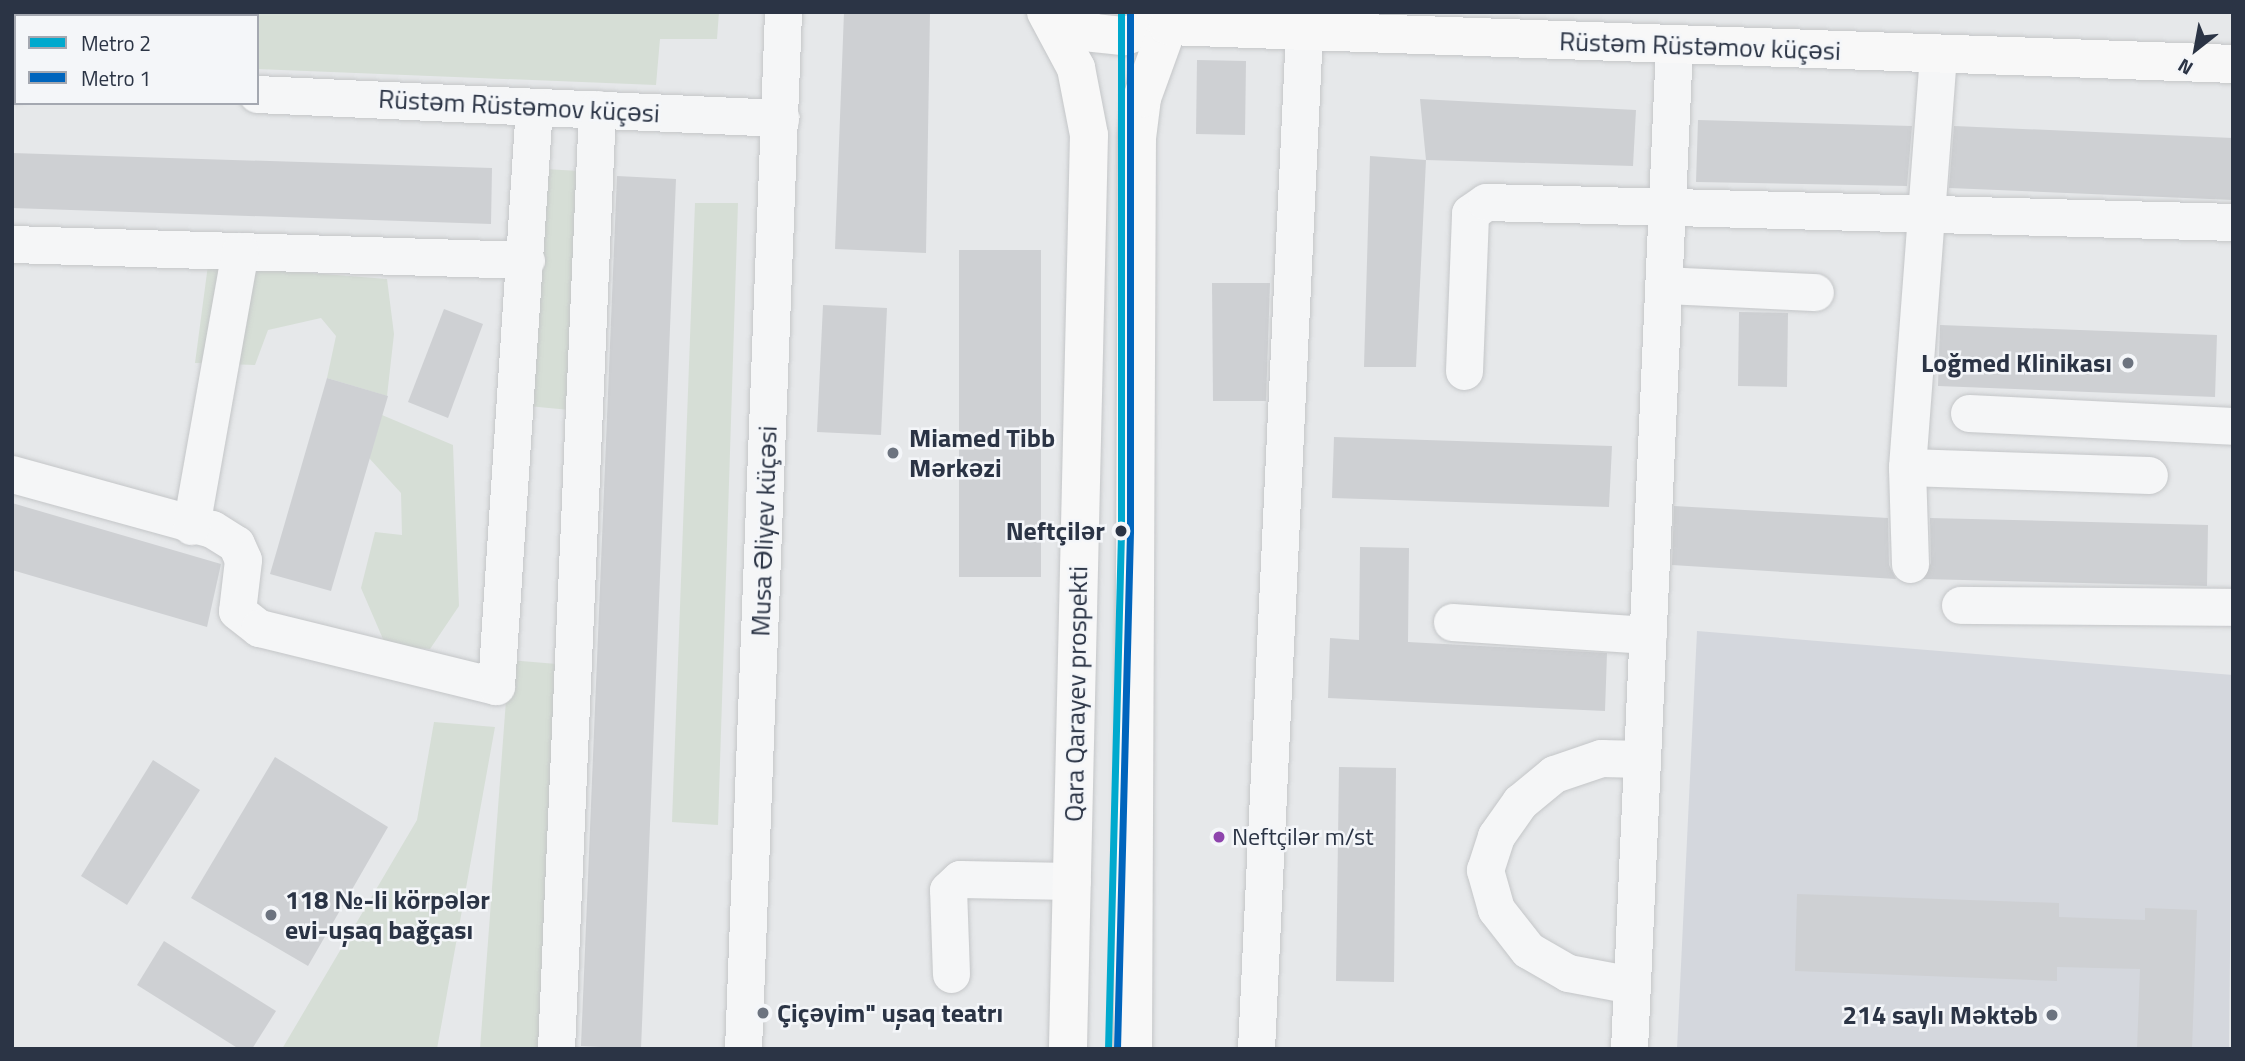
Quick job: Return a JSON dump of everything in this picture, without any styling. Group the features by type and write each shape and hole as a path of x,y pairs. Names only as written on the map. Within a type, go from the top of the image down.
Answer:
{"main road":[{"name":"Qara Qarayev prospekti","path":"1046,12 1076,68 1089,135 1068,1049"},
{"name":"Rüstəm Rüstəmov küçəsi","path":"1054,12 1094,33 1125,36 1179,19 1304,32 2233,64"},
{"path":"1138,1043 1137,138 1142,98 1179,19"}],"street":[{"name":"Musa Əliyev küçəsi","path":"743,1049 783,12"},
{"path":"1256,1049 1304,32"},
{"path":"1629,1049 1674,44"},
{"path":"1910,564 1907,467 1938,55"},
{"name":"Rüstəm Rüstəmov küçəsi","path":"259,94 780,118"},
{"path":"12,474 191,526 212,529 236,544 243,560 237,611 259,628 496,686 534,107"},
{"path":"556,1049 597,109"},
{"path":"1464,371 1470,213 1486,202 1513,199 1926,217 2233,222"},
{"path":"12,244 526,260"},
{"path":"191,526 240,251"},
{"path":"1664,285 1815,292"},
{"path":"1969,413 2233,426"},
{"path":"1907,467 2149,475"},
{"path":"1960,605 2233,607"},
{"path":"1452,622 1648,635"},
{"path":"1632,985 1568,973 1528,950 1496,909 1485,870 1496,836 1520,803 1554,774 1601,758 1642,759"},
{"path":"951,974 948,890 960,879 1072,881"}],"shaded area":[{"path":"12,12 719,12 717,39 660,39 656,85 259,69 259,14 14,14 12,59"},
{"path":"545,169 579,171 570,410 528,406"},
{"path":"695,203 738,203 718,825 672,822"},
{"path":"208,265 387,279 394,334 387,396 327,378 336,336 321,318 268,330 255,365 195,363"},
{"path":"382,415 453,445 459,606 430,649 386,646 361,588 375,532 402,535 401,493 369,458"},
{"path":"1697,631 2233,675 2229,1049 1677,1049"},
{"path":"509,660 557,664 540,1049 480,1049"},
{"path":"434,722 495,727 437,1049 282,1049 417,820"}],"building":[{"path":"844,12 930,12 926,253 835,249"},
{"path":"1197,60 1246,61 1245,135 1196,134"},
{"path":"1420,99 1636,110 1633,166 1426,160"},
{"path":"1698,120 1912,126 1907,186 1696,182"},
{"path":"1954,126 2233,138 2233,200 1949,188"},
{"path":"12,153 492,168 491,224 12,208"},
{"path":"1370,156 1426,160 1416,367 1364,367"},
{"path":"617,176 676,179 641,1049 581,1046"},
{"path":"959,250 1041,250 1041,577 959,577"},
{"path":"1212,283 1270,283 1266,401 1213,401"},
{"path":"823,305 887,308 881,435 817,432"},
{"path":"444,309 483,324 448,418 408,402"},
{"path":"1739,312 1788,313 1787,387 1738,386"},
{"path":"1940,325 2217,335 2215,397 1938,386"},
{"path":"327,378 388,396 331,591 270,574"},
{"path":"1334,437 1612,446 1609,507 1332,498"},
{"path":"12,503 221,564 207,627 12,570"},
{"path":"1674,506 1888,518 1889,565 1896,579 1672,565"},
{"path":"1930,518 2208,525 2207,586 1923,579 1931,563"},
{"path":"1360,547 1409,548 1408,642 1607,653 1605,711 1328,698 1330,638 1359,640"},
{"path":"275,757 388,827 308,966 191,898"},
{"path":"153,760 200,790 127,905 81,876"},
{"path":"1339,767 1396,768 1394,982 1336,981"},
{"path":"1797,894 2059,903 2059,917 2145,920 2145,908 2197,910 2192,1049 2137,1049 2140,969 2057,967 2057,981 1795,971"},
{"path":"164,941 276,1011 252,1049 239,1049 137,985"}],"metro line":[{"name":"2","path":"1108,1049 1121,531 1121,12"},
{"name":"1","path":"1117,1049 1130,531 1130,12"}],"place":[{"name":"Loğmed Klinikası","path":"2128,363"},
{"name":"Miamed Tibb Mərkəzi","path":"893,453"},
{"name":"Neftçilər","path":"1121,531"},
{"name":"Neftçilər m/st","path":"1219,837"},
{"name":"118 №-li körpələr evi-uşaq bağçası","path":"271,915"},
{"name":"Çiçəyim\" uşaq teatrı","path":"763,1013"},
{"name":"214 saylı Məktəb","path":"2052,1015"}]}
